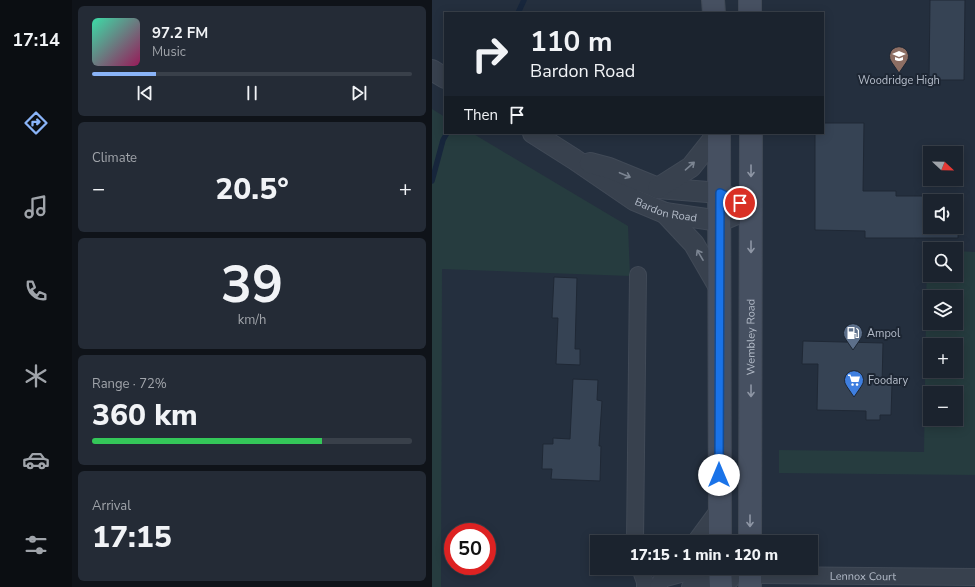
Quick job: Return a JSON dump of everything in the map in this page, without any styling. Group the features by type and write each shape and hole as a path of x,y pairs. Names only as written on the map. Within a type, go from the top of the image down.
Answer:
{"main road":[{"path":"713,0 714,12"},
{"path":"750,0 750,12"},
{"path":"719,134 720,535"},
{"name":"Wembley Road","path":"750,535 751,134"}],"street":[{"path":"432,70 444,77"},
{"name":"Bardon Road","path":"535,134 634,200 665,213 720,221"},
{"path":"658,188 691,167 718,134"},
{"name":"Bardon Road","path":"574,159 609,168 658,188 720,193 751,208"},
{"path":"720,221 751,208"},
{"path":"665,213 694,244 720,289"},
{"path":"635,535 638,275"},
{"path":"700,535 720,508"},
{"path":"664,578 692,571 720,577"},
{"path":"642,575 645,587"},
{"path":"690,587 720,577"},
{"name":"Lennox Court","path":"720,577 975,578"}],"green space":[{"path":"432,109 444,116 444,134 474,134 628,226 630,276 442,269 441,587 432,587"},
{"path":"963,251 975,252 975,475 779,473 779,450 924,452 924,426 963,426 963,386 925,386 925,378 963,378 963,338 926,338 926,330 963,330 963,290 926,290 927,282 963,282"}],"building":[{"path":"930,0 965,0 964,80 929,80"},
{"path":"824,123 864,123 863,191 896,191 896,196 923,196 923,234 958,234 958,238 865,238 865,231 815,230 815,134 824,134"},
{"path":"554,277 577,278 575,349 580,349 580,365 556,364 558,318 552,318"},
{"path":"803,341 883,343 882,384 892,384 891,415 880,415 880,420 866,420 866,411 817,410 818,364 802,364"},
{"path":"573,379 598,380 597,400 602,401 599,446 601,446 600,481 551,479 552,469 542,469 543,444 553,444 553,438 570,439"}],"waterway":[{"path":"518,12 524,0"},
{"path":"432,181 443,140 446,134"}],"place":[{"name":"Woodridge High","path":"899,73"},
{"name":"Ampol","path":"853,350"},
{"name":"Foodary","path":"854,397"}],"route":[{"path":"719,475 720,193 740,203"}]}
